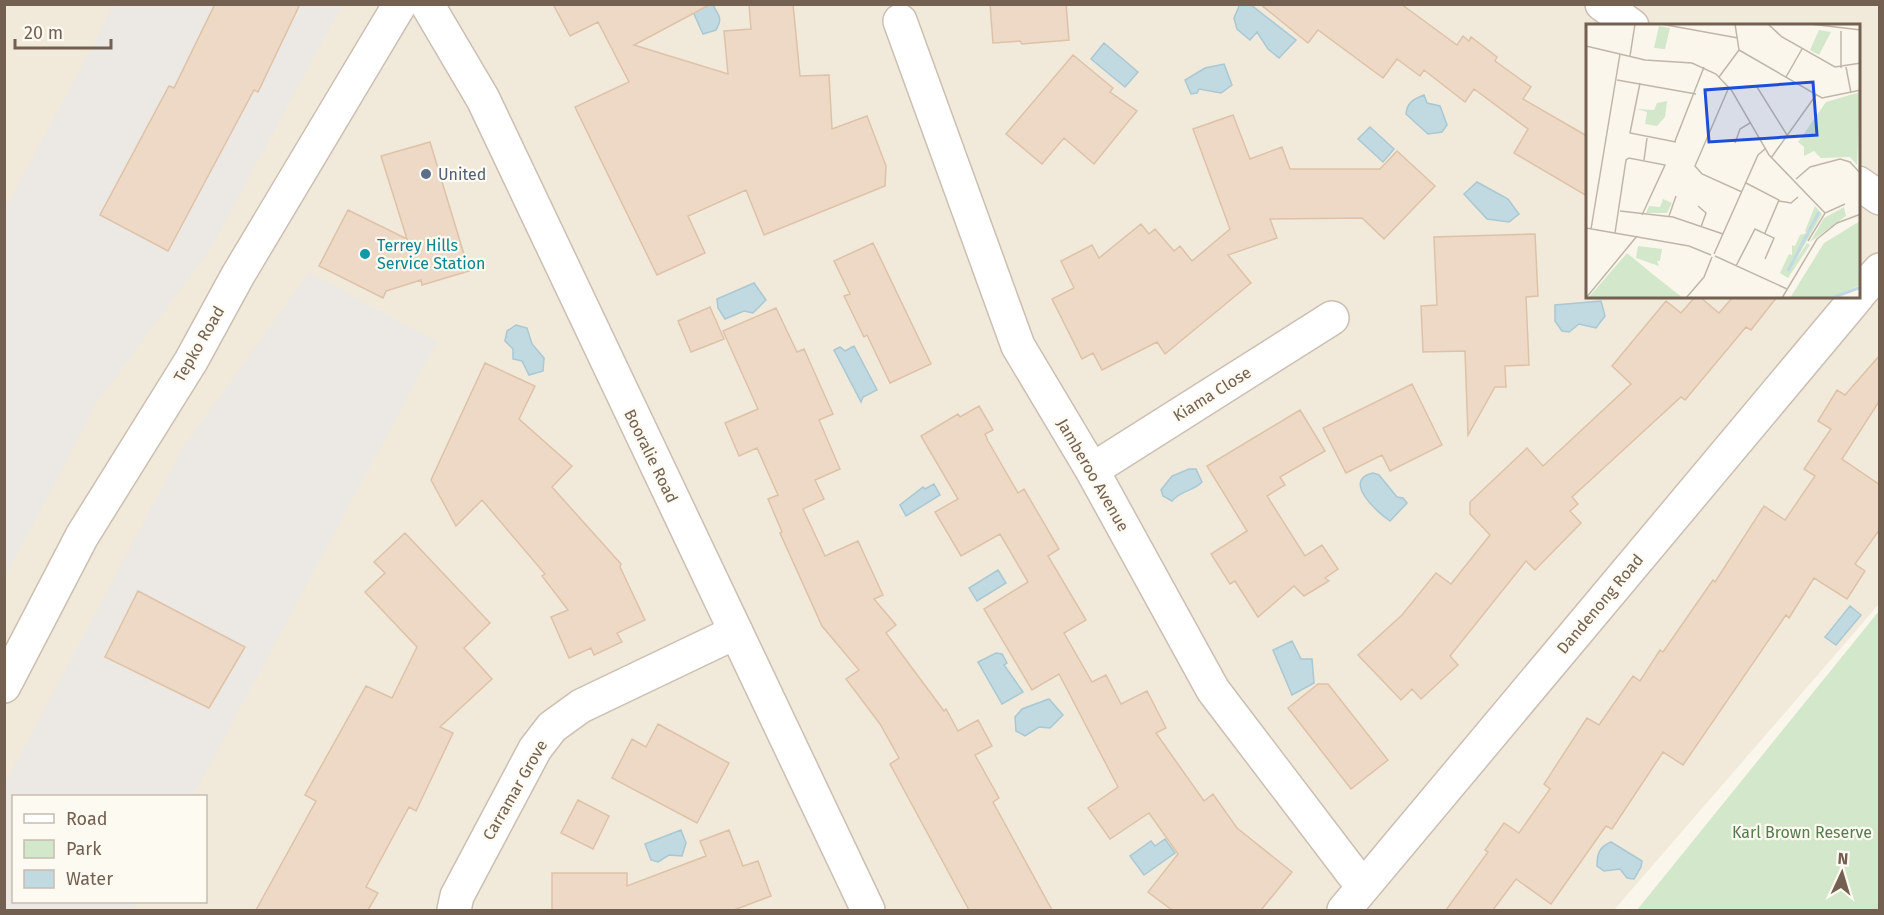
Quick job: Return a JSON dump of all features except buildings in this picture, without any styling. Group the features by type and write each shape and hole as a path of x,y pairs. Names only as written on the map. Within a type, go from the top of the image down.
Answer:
{"street":[{"name":"Tepko Road","path":"4,686 82,536 190,361 400,4"},
{"name":"Booralie Road","path":"427,4 483,99 868,910"},
{"path":"1602,4 1629,24"},
{"name":"Jamberoo Avenue","path":"900,21 1018,346 1092,470 1213,690 1353,899"},
{"path":"1860,184 1880,198"},
{"name":"Dandenong Road","path":"1860,294 1880,270"},
{"name":"Dandenong Road","path":"1353,899 1856,298"},
{"name":"Kiama Close","path":"1092,470 1332,318"},
{"name":"Carramar Grove","path":"454,910 457,896 535,749 552,727 581,706 736,632"}],"shaded area":[{"path":"5,5 1879,5 1879,604 1614,910 5,910"},
{"path":"114,5 342,5 211,248 98,401 5,577 5,210"},
{"path":"309,272 437,342 194,795 12,795 12,903 136,903 132,910 5,910 5,783 184,446"}],"green space":[{"name":"Karl Brown Reserve","path":"1879,611 1879,910 1637,910"}],"water":[{"path":"1240,4 1251,5 1296,40 1279,58 1268,49 1257,32 1250,40 1237,29 1234,18"},
{"path":"690,5 713,5 720,20 716,30 703,34"},
{"path":"1104,43 1138,72 1125,87 1091,59"},
{"path":"1224,64 1232,85 1221,93 1199,89 1197,93 1191,94 1185,80 1205,68"},
{"path":"1424,95 1427,103 1440,106 1447,125 1442,132 1428,134 1406,114 1411,102"},
{"path":"1370,127 1394,149 1383,162 1358,139"},
{"path":"1477,182 1508,199 1519,214 1509,222 1487,219 1464,194"},
{"path":"754,283 766,300 753,313 744,311 725,319 718,308 717,299"},
{"path":"1601,301 1605,316 1596,328 1579,324 1569,332 1562,331 1555,321 1555,305"},
{"path":"516,325 527,328 532,344 544,358 543,371 529,375 522,361 513,359 513,349 505,341 507,331"},
{"path":"854,346 877,390 863,397 861,402 834,350 840,347 845,351"},
{"path":"1189,469 1196,469 1202,482 1172,501 1163,496 1161,490 1172,476"},
{"path":"1373,473 1379,475 1397,497 1403,498 1407,503 1390,521 1371,504 1361,489 1360,482 1364,477"},
{"path":"934,484 940,495 906,516 900,505 923,487 925,489"},
{"path":"998,570 1006,583 977,601 969,588"},
{"path":"1850,606 1861,615 1836,645 1825,637"},
{"path":"1292,641 1301,659 1312,659 1314,683 1292,695 1273,650"},
{"path":"996,653 1002,654 1007,663 1004,665 1023,692 1002,704 978,662"},
{"path":"1049,699 1063,715 1050,728 1039,727 1025,736 1016,731 1015,717 1022,709"},
{"path":"681,830 686,843 682,856 669,855 658,862 651,860 645,844"},
{"path":"1165,839 1175,853 1144,875 1130,856 1151,841 1155,846"},
{"path":"1611,842 1642,861 1634,879 1627,878 1620,869 1604,871 1597,866 1600,851"}],"place":[{"name":"United","path":"426,174"},
{"name":"Terrey Hills Service Station","path":"365,254"}]}
